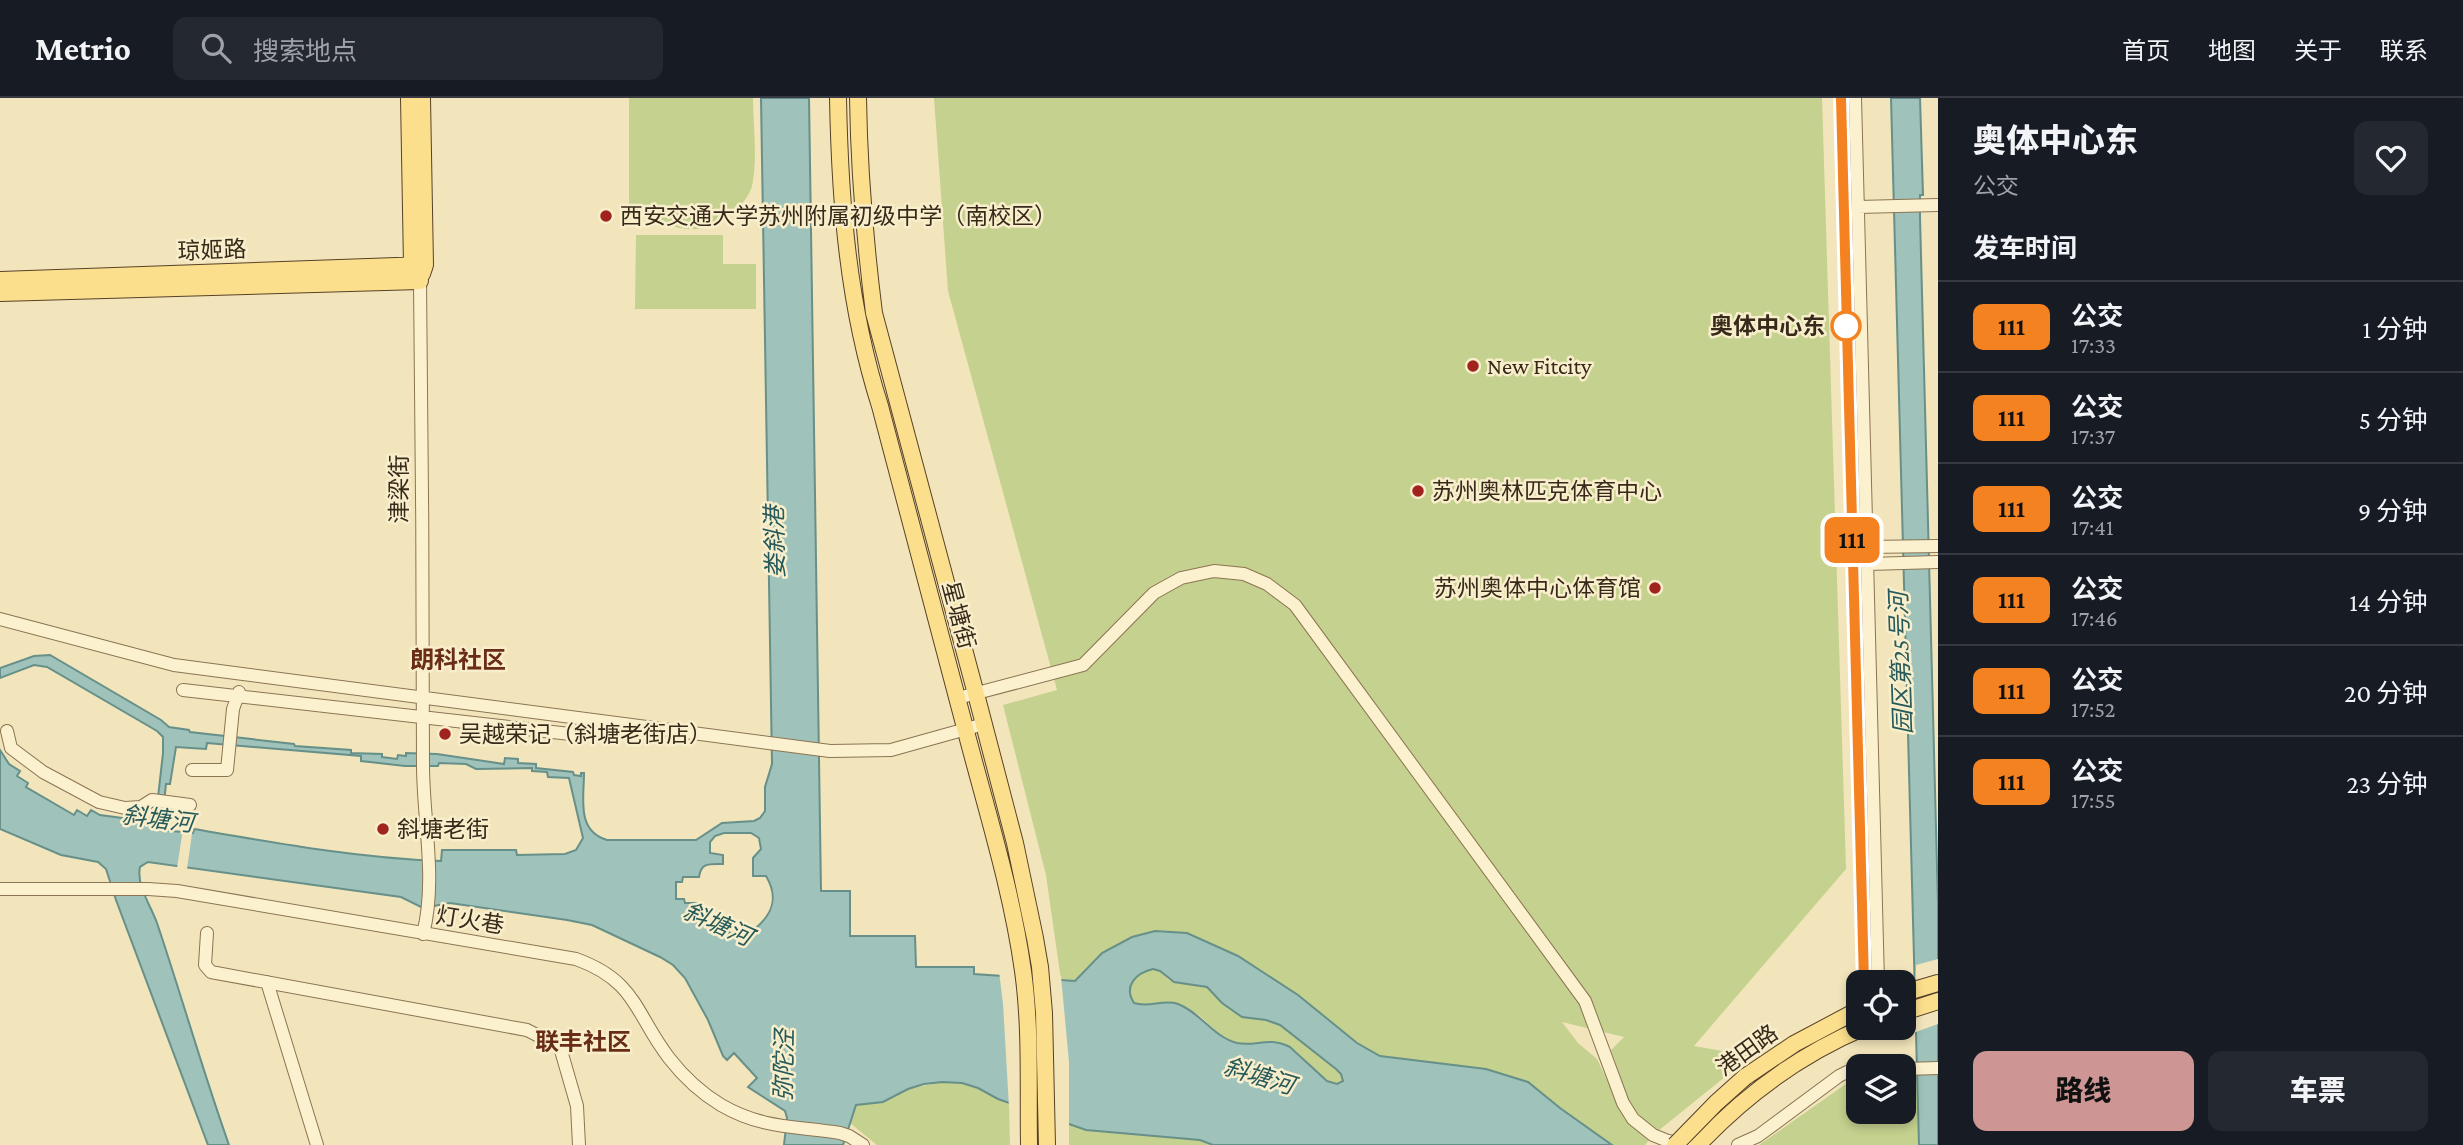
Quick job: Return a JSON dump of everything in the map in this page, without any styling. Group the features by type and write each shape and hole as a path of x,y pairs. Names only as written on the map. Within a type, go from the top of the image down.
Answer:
{"main road":[{"name":"津梁街","path":"409,98 420,281"},
{"name":"津梁街","path":"419,265 422,98"},
{"name":"星塘街","path":"838,98 839,164 845,242 864,358 880,406 958,698 998,853 1023,971 1027,1014 1029,1139"},
{"name":"星塘街","path":"858,98 864,234 874,313 1015,843 1040,967 1044,1013 1047,1140"},
{"name":"琼姬路","path":"0,280 419,265"},
{"name":"琼姬路","path":"0,293 420,281"},
{"path":"1916,990 1938,983"},
{"path":"1916,1009 1938,1002"},
{"name":"港田路","path":"1675,1145 1716,1102 1745,1077 1794,1044 1846,1016"},
{"name":"港田路","path":"1698,1145 1726,1116 1774,1077 1825,1045 1846,1036"}],"street":[{"path":"1841,98 1864,970"},
{"path":"1855,98 1878,970"},
{"path":"1858,207 1938,205"},
{"name":"津梁街","path":"420,281 424,770 428,856 428,915 423,934"},
{"path":"1853,555 1867,547 1934,546"},
{"path":"1853,555 1868,564 1934,562"},
{"path":"958,698 1083,665 1154,593 1181,578 1197,573 1229,572 1254,577 1273,588 1295,606 1585,1001 1623,1103 1633,1119 1653,1135 1689,1145"},
{"path":"0,619 174,665 830,751 891,750 984,724"},
{"path":"183,690 238,694 579,736"},
{"path":"192,770 227,769 233,709 238,694"},
{"path":"7,731 11,748 43,772 99,802 125,808 141,807 152,800 190,805"},
{"name":"灯火巷","path":"0,889 177,891 559,955 600,970 631,997 669,1058 704,1093 741,1115 781,1128 849,1136 863,1145"},
{"path":"207,933 204,960 211,972 527,1030 560,1047 577,1106 579,1145"},
{"path":"267,982 317,1145"},
{"path":"1916,1069 1938,1068"},
{"path":"1738,1145 1758,1136 1846,1072"}],"green space":[{"path":"629,98 753,98 754,175 750,192 737,209 714,225 702,228 676,227 652,215 642,205 641,220 629,219"},
{"name":"苏州奥林匹克体育中心","path":"934,98 1822,98 1846,869 1694,1046 1751,1056 1653,1135 1645,1145 1612,1145 1528,1082 1486,1069 1380,1056 1357,1043 1298,995 1238,956 1187,933 1102,953 1075,981 1061,980 1046,875 1003,705 1057,690 948,291","holes":["1562,1022 1624,1037 1611,1050 1633,1113 1615,1097 1597,1059 1578,1043"]},
{"path":"636,235 723,235 723,264 756,264 756,309 635,309"},
{"path":"1152,969 1160,971 1169,980 1207,987 1242,1017 1280,1025 1336,1069 1343,1081 1337,1084 1329,1081 1297,1052 1282,1043 1234,1042 1223,1037 1187,1008 1171,1004 1134,1003 1130,991 1133,981"},
{"path":"1916,1077 1919,1145 1759,1145 1846,1084 1846,1124 1916,1124"},
{"path":"942,1082 970,1084 1009,1103 1010,1145 877,1145 850,1123 853,1109 859,1103 883,1102 908,1089"},
{"path":"1069,1124 1086,1130 1200,1140 1213,1145 1069,1145"}],"water":[{"path":"761,98 809,98 821,891 850,891 850,936 915,936 916,967 974,967 974,974 1075,981 1102,953 1132,937 1155,931 1187,933 1238,956 1298,995 1357,1043 1380,1056 1486,1069 1528,1082 1612,1145 1213,1145 1200,1140 1086,1130 998,1099 978,1088 962,1083 942,1082 908,1089 883,1102 856,1105 843,1145 784,1145 787,1118 785,1111 748,1087 757,1078 734,1053 727,1060 723,1056 708,1020 685,978 673,965 660,957 592,925 450,903 423,908 401,897 148,862 140,867 142,888 157,923 229,1145 208,1145 106,869 98,862 61,855 0,829 0,750 9,764 20,771 17,776 28,783 26,787 74,815 77,810 87,816 91,810 100,815 145,821 156,815 163,737 47,667 34,665 0,678 0,668 34,656 50,655 169,727 190,732 295,746 351,750 351,753 382,754 382,757 397,759 398,755 406,756 406,753 437,754 504,764 505,758 518,759 518,763 536,764 536,768 573,772 574,775 581,776 581,773 584,773 583,803 586,821 597,836 607,840 696,840 722,823 754,821 765,811 765,787 772,764","holes":["207,743 361,756 361,761 405,766 438,766 439,763 466,764 476,769 532,768 532,771 547,772 548,777 569,778 583,838 576,850 565,854 517,855 516,850 442,850 441,861 348,853 194,829 193,833 161,830 166,784 170,784 176,747 206,749","724,833 751,833 759,838 761,849 753,858 753,876 766,876 773,897 767,916 757,927 739,929 739,933 729,933 729,928 709,927 702,918 698,903 685,903 684,899 676,899 676,882 682,882 683,877 699,877 704,866 723,864 723,855 710,853 710,842 715,836","1153,969 1174,982 1207,987 1222,1003 1242,1017 1280,1025 1336,1069 1343,1081 1337,1084 1327,1081 1290,1047 1282,1044 1244,1044 1228,1040 1178,1004 1134,1003 1131,986 1141,974"]},
{"path":"1891,98 1920,98 1923,195 1920,195 1920,217 1938,904 1938,1145 1919,1145"}],"pier":[{"path":"192,827 187,869 177,868 183,829"},
{"path":"1938,959 1938,1024 1916,1032 1916,970 1916,965"},
{"path":"999,971 1061,976 1069,1062 1069,1128 1009,1107"}],"bus line":[{"name":"111","path":"1841,98 1864,970"}],"place":[{"name":"西安交通大学苏州附属初级中学（南校区）","path":"606,216"},
{"name":"奥体中心东","path":"1846,326"},
{"name":"New Fitcity","path":"1473,366"},
{"name":"苏州奥林匹克体育中心","path":"1418,491"},
{"name":"苏州奥体中心体育馆","path":"1655,588"},
{"name":"吴越荣记（斜塘老街店）","path":"445,734"},
{"name":"斜塘老街","path":"383,829"}],"district":[{"name":"朗科社区","path":"458,660"},
{"name":"联丰社区","path":"583,1042"}],"water label":[{"name":"娄斜港","path":"775,542"},
{"name":"园区第25号河","path":"1901,663"},
{"name":"斜塘河","path":"158,819"},
{"name":"斜塘河","path":"718,924"},
{"name":"弥陀泾","path":"784,1065"},
{"name":"斜塘河","path":"1259,1076"}]}
